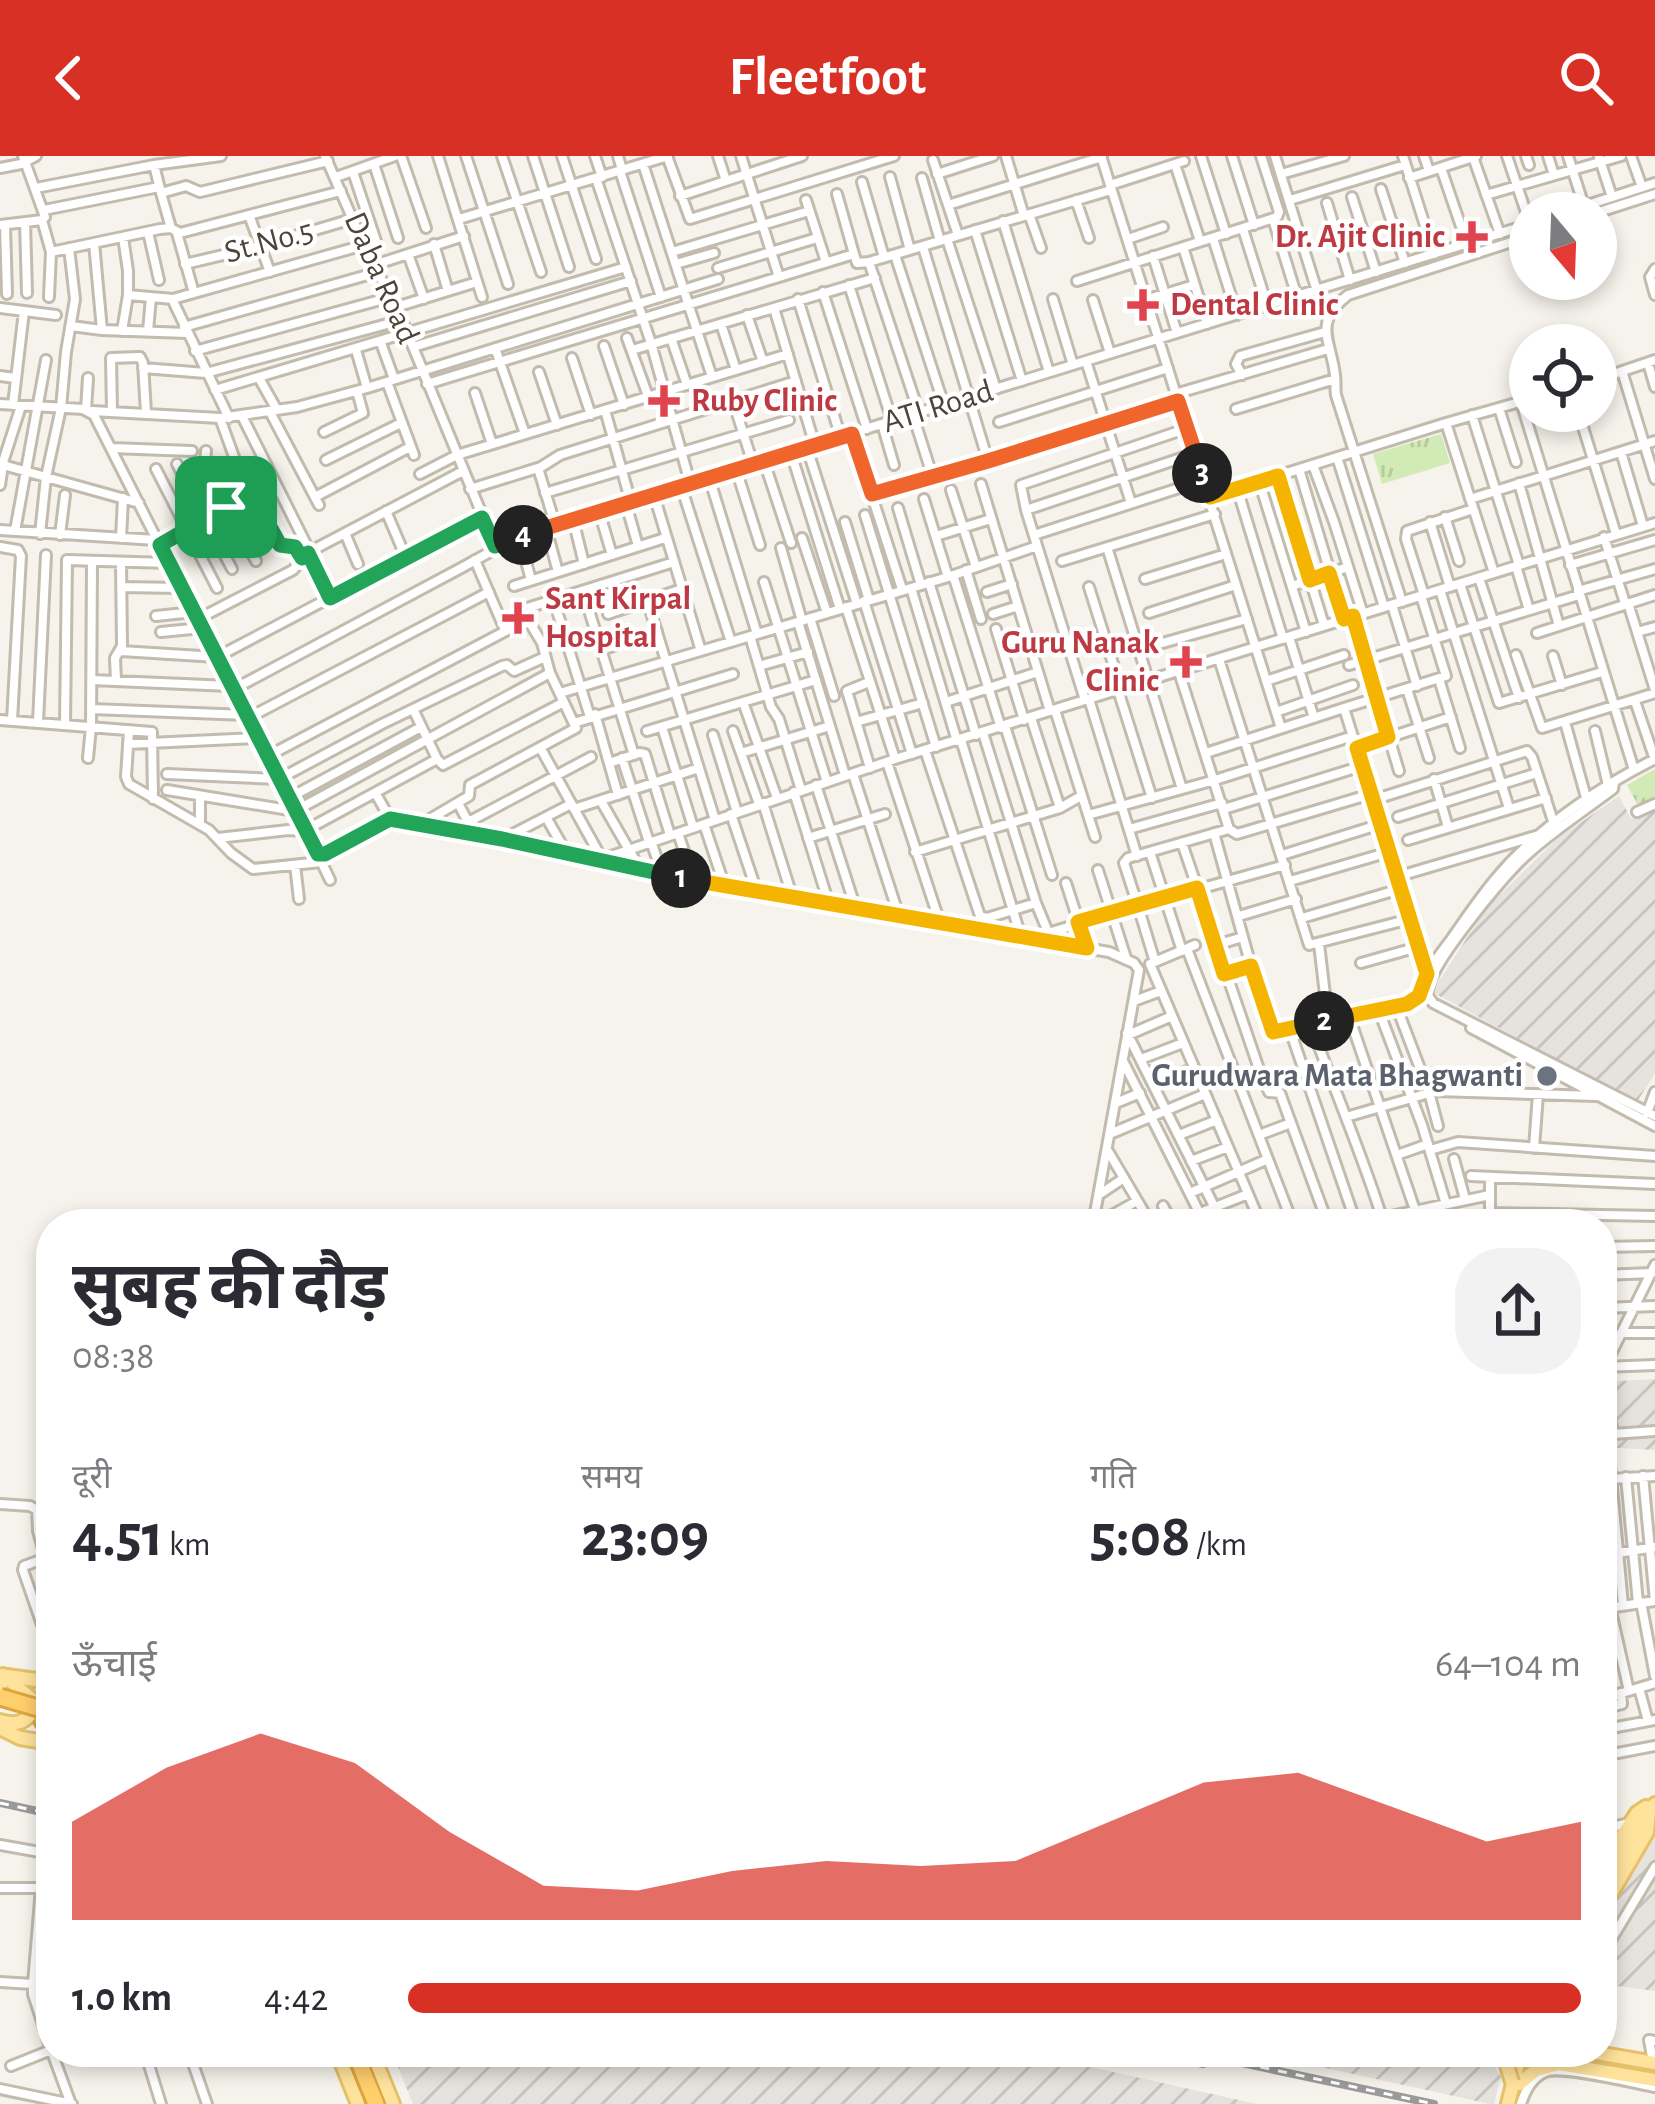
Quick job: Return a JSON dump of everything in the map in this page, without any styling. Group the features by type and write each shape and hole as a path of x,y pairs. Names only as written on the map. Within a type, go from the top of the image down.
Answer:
{"highway":[{"path":"0,1697 36,1708"},
{"path":"0,1707 36,1711"},
{"path":"347,2067 362,2104"},
{"path":"361,2067 376,2104"}],"main road":[{"path":"1,1678 36,1682"},
{"path":"1,1678 36,1701"},
{"path":"0,1724 20,1724 36,1717"},
{"path":"0,1724 20,1738 36,1741"},
{"path":"1617,1885 1635,1856 1655,1792"},
{"path":"1617,1853 1645,1818"},
{"path":"1617,1864 1645,1818"},
{"path":"1617,2061 1655,2073"},
{"path":"1617,2066 1655,2073"},
{"path":"378,2067 393,2104"},
{"path":"1508,2067 1515,2083"},
{"path":"1514,2104 1520,2067"},
{"path":"1515,2083 1548,2067"},
{"path":"1591,2067 1655,2073"}],"street":[{"path":"0,168 36,156"},
{"path":"35,188 221,156"},
{"path":"353,156 377,244"},
{"path":"394,156 426,228"},
{"name":"Daba Road","path":"394,156 336,177 402,320 495,546"},
{"path":"438,156 482,297"},
{"path":"466,156 508,284"},
{"path":"502,156 541,272"},
{"path":"533,156 568,267"},
{"path":"562,156 596,259"},
{"path":"595,156 731,642"},
{"path":"618,156 661,297"},
{"path":"458,219 668,156 690,219 894,156"},
{"path":"718,156 726,181"},
{"path":"740,156 779,277"},
{"path":"680,196 802,156"},
{"path":"937,174 993,156"},
{"path":"1006,156 1041,248"},
{"path":"948,205 1101,156 1281,728"},
{"path":"1201,156 1226,234"},
{"path":"1232,156 1267,305"},
{"path":"1077,281 1279,216 1261,156"},
{"path":"1275,156 1317,291"},
{"path":"1281,174 1344,156"},
{"path":"1424,156 1429,171"},
{"path":"1508,156 1520,192"},
{"path":"1548,156 1554,175"},
{"path":"1568,156 1579,192"},
{"path":"1486,195 1600,158 1621,156"},
{"path":"1631,156 1643,192"},
{"path":"1409,178 1470,157 1500,234"},
{"path":"8,294 2,225 160,190 186,186 202,192 327,158 336,177"},
{"path":"1600,158 1610,192"},
{"path":"24,159 51,252 49,297"},
{"path":"648,160 712,377"},
{"path":"932,160 958,235"},
{"path":"1290,200 1404,160 1434,254"},
{"path":"837,194 857,263 869,262 1076,200 1179,163 1200,242"},
{"path":"374,164 398,238"},
{"path":"154,165 194,293"},
{"path":"1441,168 1467,244"},
{"path":"890,177 910,250"},
{"path":"922,178 996,389"},
{"path":"862,182 944,405"},
{"path":"1617,204 1655,183"},
{"path":"1381,189 1405,263"},
{"path":"51,252 249,215 341,190"},
{"path":"1617,196 1643,192 1655,197"},
{"path":"1352,197 1376,272"},
{"path":"806,200 826,262"},
{"path":"1076,200 1089,238"},
{"path":"1328,203 1350,280"},
{"path":"672,252 809,211"},
{"path":"249,215 271,272"},
{"name":"St.No.5","path":"185,264 352,219"},
{"path":"1273,219 1297,297"},
{"path":"1003,221 1049,372"},
{"path":"25,222 27,293"},
{"path":"1128,239 1163,227"},
{"path":"975,230 1022,381"},
{"name":"ATI Road","path":"233,687 519,536 1509,231"},
{"path":"148,232 159,280"},
{"path":"70,326 186,330 464,236"},
{"path":"122,331 128,295 123,237"},
{"path":"718,268 817,238"},
{"path":"1213,238 1238,315"},
{"path":"94,243 102,330"},
{"path":"1392,605 1356,451 1336,395 1325,332 1331,312 1348,295 1509,243"},
{"path":"434,244 448,291"},
{"path":"128,295 173,299 364,245"},
{"path":"922,247 988,461"},
{"path":"1183,247 1207,323"},
{"path":"40,534 75,299 70,248"},
{"path":"676,264 715,253"},
{"path":"408,254 424,299"},
{"path":"427,385 854,254"},
{"path":"1153,256 1177,333"},
{"path":"869,262 933,478"},
{"path":"215,390 626,267"},
{"path":"1655,268 1650,277 1655,295"},
{"path":"632,350 874,278"},
{"path":"0,404 225,418 274,411 362,389 718,280"},
{"path":"413,347 631,281"},
{"path":"195,350 424,299 477,282"},
{"path":"849,285 894,465"},
{"path":"1148,299 1194,285"},
{"path":"823,292 867,429"},
{"path":"148,331 151,297"},
{"path":"173,299 215,390 238,468 280,545 306,554"},
{"path":"798,299 842,437"},
{"path":"1053,299 1073,365"},
{"path":"1093,300 1110,353"},
{"path":"0,308 56,315"},
{"path":"774,308 855,604"},
{"path":"0,485 17,406 15,378 24,310"},
{"path":"747,315 763,362"},
{"path":"143,368 206,373 402,320"},
{"path":"721,323 736,370"},
{"path":"1242,374 1236,364 1240,356 1325,332"},
{"path":"627,338 648,396"},
{"path":"671,338 687,385"},
{"path":"259,378 317,501 412,451 381,343"},
{"path":"317,344 322,360"},
{"path":"604,346 624,405"},
{"path":"495,348 525,434"},
{"path":"872,494 1106,424 1242,374 1328,349"},
{"path":"324,433 363,413 356,350"},
{"path":"420,475 457,455 788,354"},
{"path":"112,411 111,358 140,357 146,413"},
{"path":"572,358 591,415"},
{"path":"15,531 46,360"},
{"path":"1086,361 1131,503"},
{"path":"1617,373 1651,362 1655,387"},
{"path":"999,422 1168,368"},
{"path":"539,371 557,425"},
{"path":"1622,371 1650,442 1655,479"},
{"path":"0,376 15,378"},
{"path":"88,378 88,410 330,880"},
{"path":"1236,409 1334,379"},
{"path":"470,489 538,468 560,455 796,381"},
{"path":"475,393 492,444"},
{"path":"733,401 753,464"},
{"path":"1210,497 1509,405"},
{"path":"1498,408 1516,462"},
{"path":"605,410 638,546"},
{"path":"1472,415 1529,610"},
{"path":"242,416 330,598"},
{"path":"545,494 789,420"},
{"path":"326,460 401,423"},
{"path":"1446,423 1493,573"},
{"path":"1137,856 1020,489 1024,481 1188,428"},
{"path":"0,430 13,431"},
{"path":"1533,432 1634,770"},
{"path":"1585,432 1616,534"},
{"path":"852,434 872,494 980,735 1049,936 1078,922 1257,875 1283,860 1381,824"},
{"path":"1205,753 1446,675 1405,534 1409,528 1445,518 1497,490 1650,442"},
{"path":"111,448 192,451"},
{"path":"206,451 207,471 256,561"},
{"path":"1621,452 1643,526"},
{"path":"791,453 912,754"},
{"path":"1026,510 1196,453"},
{"path":"1337,457 1406,650 1429,758"},
{"path":"2,461 139,503"},
{"path":"764,461 816,680 899,916"},
{"path":"177,464 232,569"},
{"path":"1313,465 1348,567 1353,616"},
{"path":"538,468 558,572"},
{"path":"156,469 217,588"},
{"path":"736,469 760,545"},
{"path":"1299,469 1329,573 1353,616 1368,660 1399,771"},
{"path":"161,632 198,620 293,570 306,554 463,471"},
{"path":"1278,476 1324,625"},
{"path":"709,477 829,904"},
{"path":"1034,535 1204,480"},
{"path":"1259,481 1306,632"},
{"path":"1519,483 1559,626"},
{"path":"981,484 1038,672 1095,836"},
{"path":"1237,488 1314,718"},
{"path":"952,490 981,620"},
{"path":"0,530 159,543 250,491"},
{"path":"60,535 65,495"},
{"path":"654,495 701,651"},
{"path":"121,538 123,498"},
{"path":"924,499 1052,874"},
{"path":"898,508 946,702 1021,937"},
{"path":"386,511 406,558"},
{"path":"599,512 612,555"},
{"path":"1062,561 1215,514"},
{"path":"865,515 923,703 954,840 980,916 1036,903"},
{"path":"121,651 217,657 482,518"},
{"path":"1445,518 1459,561"},
{"path":"573,519 584,564"},
{"path":"936,536 991,519"},
{"path":"845,522 869,682 915,852 940,923"},
{"path":"1430,522 1450,587 1454,635 1510,808"},
{"path":"599,860 912,754 1655,523"},
{"path":"345,533 358,563"},
{"path":"519,536 531,580"},
{"path":"1479,578 1524,696 1541,727 1635,701 1655,692 1650,656 1604,537"},
{"path":"514,586 665,538"},
{"path":"802,538 826,613"},
{"path":"1570,565 1655,541"},
{"path":"414,711 440,764 446,764 581,687 1037,546"},
{"path":"0,547 18,550 21,556 12,721"},
{"path":"1107,547 1182,789"},
{"path":"1145,579 1226,554"},
{"path":"38,722 46,555"},
{"path":"475,560 505,631"},
{"path":"88,758 92,561"},
{"path":"65,725 67,562 169,563"},
{"path":"519,624 524,608 674,562"},
{"path":"116,681 115,658 121,651 121,563"},
{"path":"1292,586 1348,567"},
{"path":"1349,665 1655,568"},
{"path":"764,582 810,731 831,831 856,909"},
{"path":"987,592 1012,584"},
{"path":"1149,613 1236,585"},
{"path":"122,587 182,589"},
{"path":"1089,587 1152,798"},
{"path":"1450,587 1474,628 1497,702 1603,672"},
{"path":"608,614 682,589"},
{"path":"92,709 247,717 489,592"},
{"path":"1537,633 1655,595"},
{"path":"647,600 715,820"},
{"path":"587,604 634,755"},
{"path":"994,614 1018,606"},
{"path":"558,614 618,795"},
{"path":"156,616 198,620"},
{"path":"1159,644 1247,619"},
{"path":"804,620 834,696"},
{"path":"268,756 505,631 530,623 574,730 470,785 469,796 422,824"},
{"path":"1637,632 1655,627"},
{"path":"996,629 1060,808"},
{"path":"602,650 657,632"},
{"path":"759,666 808,652"},
{"path":"1266,681 1344,655"},
{"path":"1516,655 1524,696"},
{"path":"1552,656 1562,685"},
{"path":"166,774 279,779 502,666 514,671 545,657"},
{"path":"1219,659 1309,945 1410,919"},
{"path":"946,702 1038,672"},
{"path":"1179,672 1229,829 1237,835 1527,752 1555,824"},
{"path":"167,790 295,811 550,673"},
{"path":"574,723 733,674"},
{"path":"1439,679 1460,748"},
{"path":"92,680 233,687"},
{"path":"647,731 816,680"},
{"path":"822,700 869,682"},
{"path":"1276,712 1353,685"},
{"path":"847,692 870,768"},
{"path":"1214,833 1272,1031 1397,1008 1419,996 1427,974 1497,877 1555,824 1655,759 1635,701"},
{"path":"743,702 777,798"},
{"path":"856,722 923,703"},
{"path":"1344,708 1427,974"},
{"path":"1357,748 1451,717"},
{"path":"0,720 152,732 153,799"},
{"path":"1564,722 1587,801"},
{"path":"741,753 830,726"},
{"path":"289,798 421,727"},
{"path":"662,727 677,776 725,887"},
{"path":"129,730 127,782 200,825 253,869 320,858 390,819 725,887 1126,958 1139,970 1098,1209"},
{"path":"734,731 794,899"},
{"path":"1595,731 1613,789 1552,832 1509,872 1450,950 1429,983 1428,994 1433,1003 1649,1116 1655,1126"},
{"path":"713,735 757,892"},
{"path":"1088,815 1353,736"},
{"path":"128,744 258,738"},
{"path":"541,749 599,860"},
{"path":"608,763 645,754 694,881"},
{"path":"458,803 467,820 472,820 592,757"},
{"path":"622,758 662,874"},
{"path":"218,838 304,831 437,759"},
{"path":"1129,830 1263,797 1362,766"},
{"path":"502,839 573,807 699,769"},
{"path":"1398,817 1537,773"},
{"path":"1434,779 1448,827"},
{"path":"376,794 390,819"},
{"path":"200,796 200,825"},
{"path":"915,852 1060,808 1081,796"},
{"path":"1408,840 1546,798"},
{"path":"601,801 640,870"},
{"path":"1637,812 1655,804"},
{"path":"808,838 885,814"},
{"path":"546,817 567,854"},
{"path":"1229,829 1127,858 1124,863 1161,991 1254,1209"},
{"path":"1396,877 1542,835"},
{"path":"1182,843 1264,1084 1270,1093 1280,1092 1323,1209"},
{"path":"1150,852 1287,1209"},
{"path":"1290,881 1389,852"},
{"path":"295,865 299,899"},
{"path":"1098,870 1126,958"},
{"path":"1066,883 1087,948"},
{"path":"1302,918 1400,889"},
{"path":"1239,916 1296,899"},
{"path":"1226,942 1243,937"},
{"path":"1319,944 1328,1020"},
{"path":"1360,964 1418,947"},
{"path":"1139,970 1188,948"},
{"path":"1224,974 1251,966"},
{"path":"1133,1002 1161,991"},
{"path":"1419,996 1598,1096 1649,1116"},
{"path":"1397,1008 1438,1126"},
{"path":"1379,1010 1446,1204"},
{"path":"1128,1034 1172,1016"},
{"path":"1349,1016 1414,1209"},
{"path":"1311,1025 1379,1209"},
{"path":"1290,1030 1349,1209"},
{"path":"1128,1034 1214,1207"},
{"path":"1141,1060 1183,1043"},
{"path":"1123,1060 1198,1209"},
{"path":"1154,1085 1194,1068"},
{"path":"1346,1117 1429,1092 1598,1096"},
{"path":"1649,1116 1655,1092"},
{"path":"1116,1103 1140,1093"},
{"path":"1111,1133 1205,1094"},
{"path":"1534,1148 1538,1094"},
{"path":"1179,1136 1217,1120"},
{"path":"1259,1135 1291,1123"},
{"path":"1397,1155 1458,1142 1655,1156"},
{"path":"1191,1161 1228,1147"},
{"path":"1108,1150 1142,1209"},
{"path":"1454,1159 1465,1199"},
{"path":"1190,1193 1268,1160"},
{"path":"1471,1176 1655,1184"},
{"path":"1490,1177 1490,1209"},
{"path":"1100,1194 1124,1178"},
{"path":"1210,1209 1248,1194"},
{"path":"1419,1209 1490,1196"},
{"path":"1122,1209 1137,1201"},
{"path":"1617,1217 1655,1216"},
{"path":"1617,1247 1655,1246"},
{"path":"1617,1273 1653,1269 1650,1288 1617,1341"},
{"path":"1617,1307 1655,1306"},
{"path":"1617,1336 1655,1333"},
{"path":"1617,1367 1655,1365"},
{"path":"1617,1434 1655,1432"},
{"path":"1617,1606 1655,1601 1643,1476"},
{"path":"1617,1479 1655,1476"},
{"path":"1626,1478 1639,1603 1652,1644 1655,1680 1621,1693 1652,1720"},
{"path":"0,1504 36,1509"},
{"path":"1617,1542 1623,1605"},
{"path":"1618,1553 1652,1548"},
{"path":"36,1561 23,1570 36,1608"},
{"path":"1617,1728 1652,1720"},
{"path":"1617,1753 1655,1746"},
{"path":"0,1844 36,1853"},
{"path":"1617,1929 1655,1867"},
{"path":"0,1888 36,1887"},
{"path":"36,1962 36,1995"},
{"path":"0,1982 33,1984"},
{"path":"1514,2104 1536,2078 1553,2071 1655,2073 1649,2040 1655,2041"},
{"path":"11,2066 36,2056"},
{"path":"0,2090 71,2104 57,2067"},
{"path":"150,2067 161,2104"},
{"path":"194,2067 207,2104"}],"shaded area":[{"path":"1619,796 1631,819 1655,810 1655,1073 1637,1102 1432,992 1486,908 1557,839"},
{"path":"1655,1379 1655,1450 1617,1448 1617,1381"},
{"path":"1655,1834 1655,1991 1617,1986 1617,1894"},
{"path":"398,2067 1090,2067 1257,2104 413,2104"},
{"path":"1321,2067 1495,2067 1501,2077 1494,2104"}],"green space":[{"path":"1441,434 1450,463 1382,484 1373,454"},
{"path":"1655,769 1655,801 1639,807 1627,785"}],"railway":[{"path":"0,1803 36,1811"},
{"path":"1260,2067 1434,2104"}],"place":[{"name":"Dr. Ajit Clinic","path":"1472,237"},
{"name":"Dental Clinic","path":"1143,305"},
{"name":"Ruby Clinic","path":"664,401"},
{"name":"Sant Kirpal Hospital","path":"518,618"},
{"name":"Guru Nanak Clinic","path":"1186,662"},
{"name":"Gurudwara Mata Bhagwanti","path":"1547,1076"}],"route":[{"path":"1178,401 1210,497 1278,476 1310,580 1329,573 1344,619 1353,616 1388,737 1357,748 1427,974 1419,996 1397,1008 1274,1033 1251,966 1224,974 1197,888 1078,922 1087,948 711,885 390,819 319,855 160,545 226,507 250,491 280,545 295,547 302,558 308,553 330,598 482,518 495,546 852,434 872,494 1178,401"}]}
